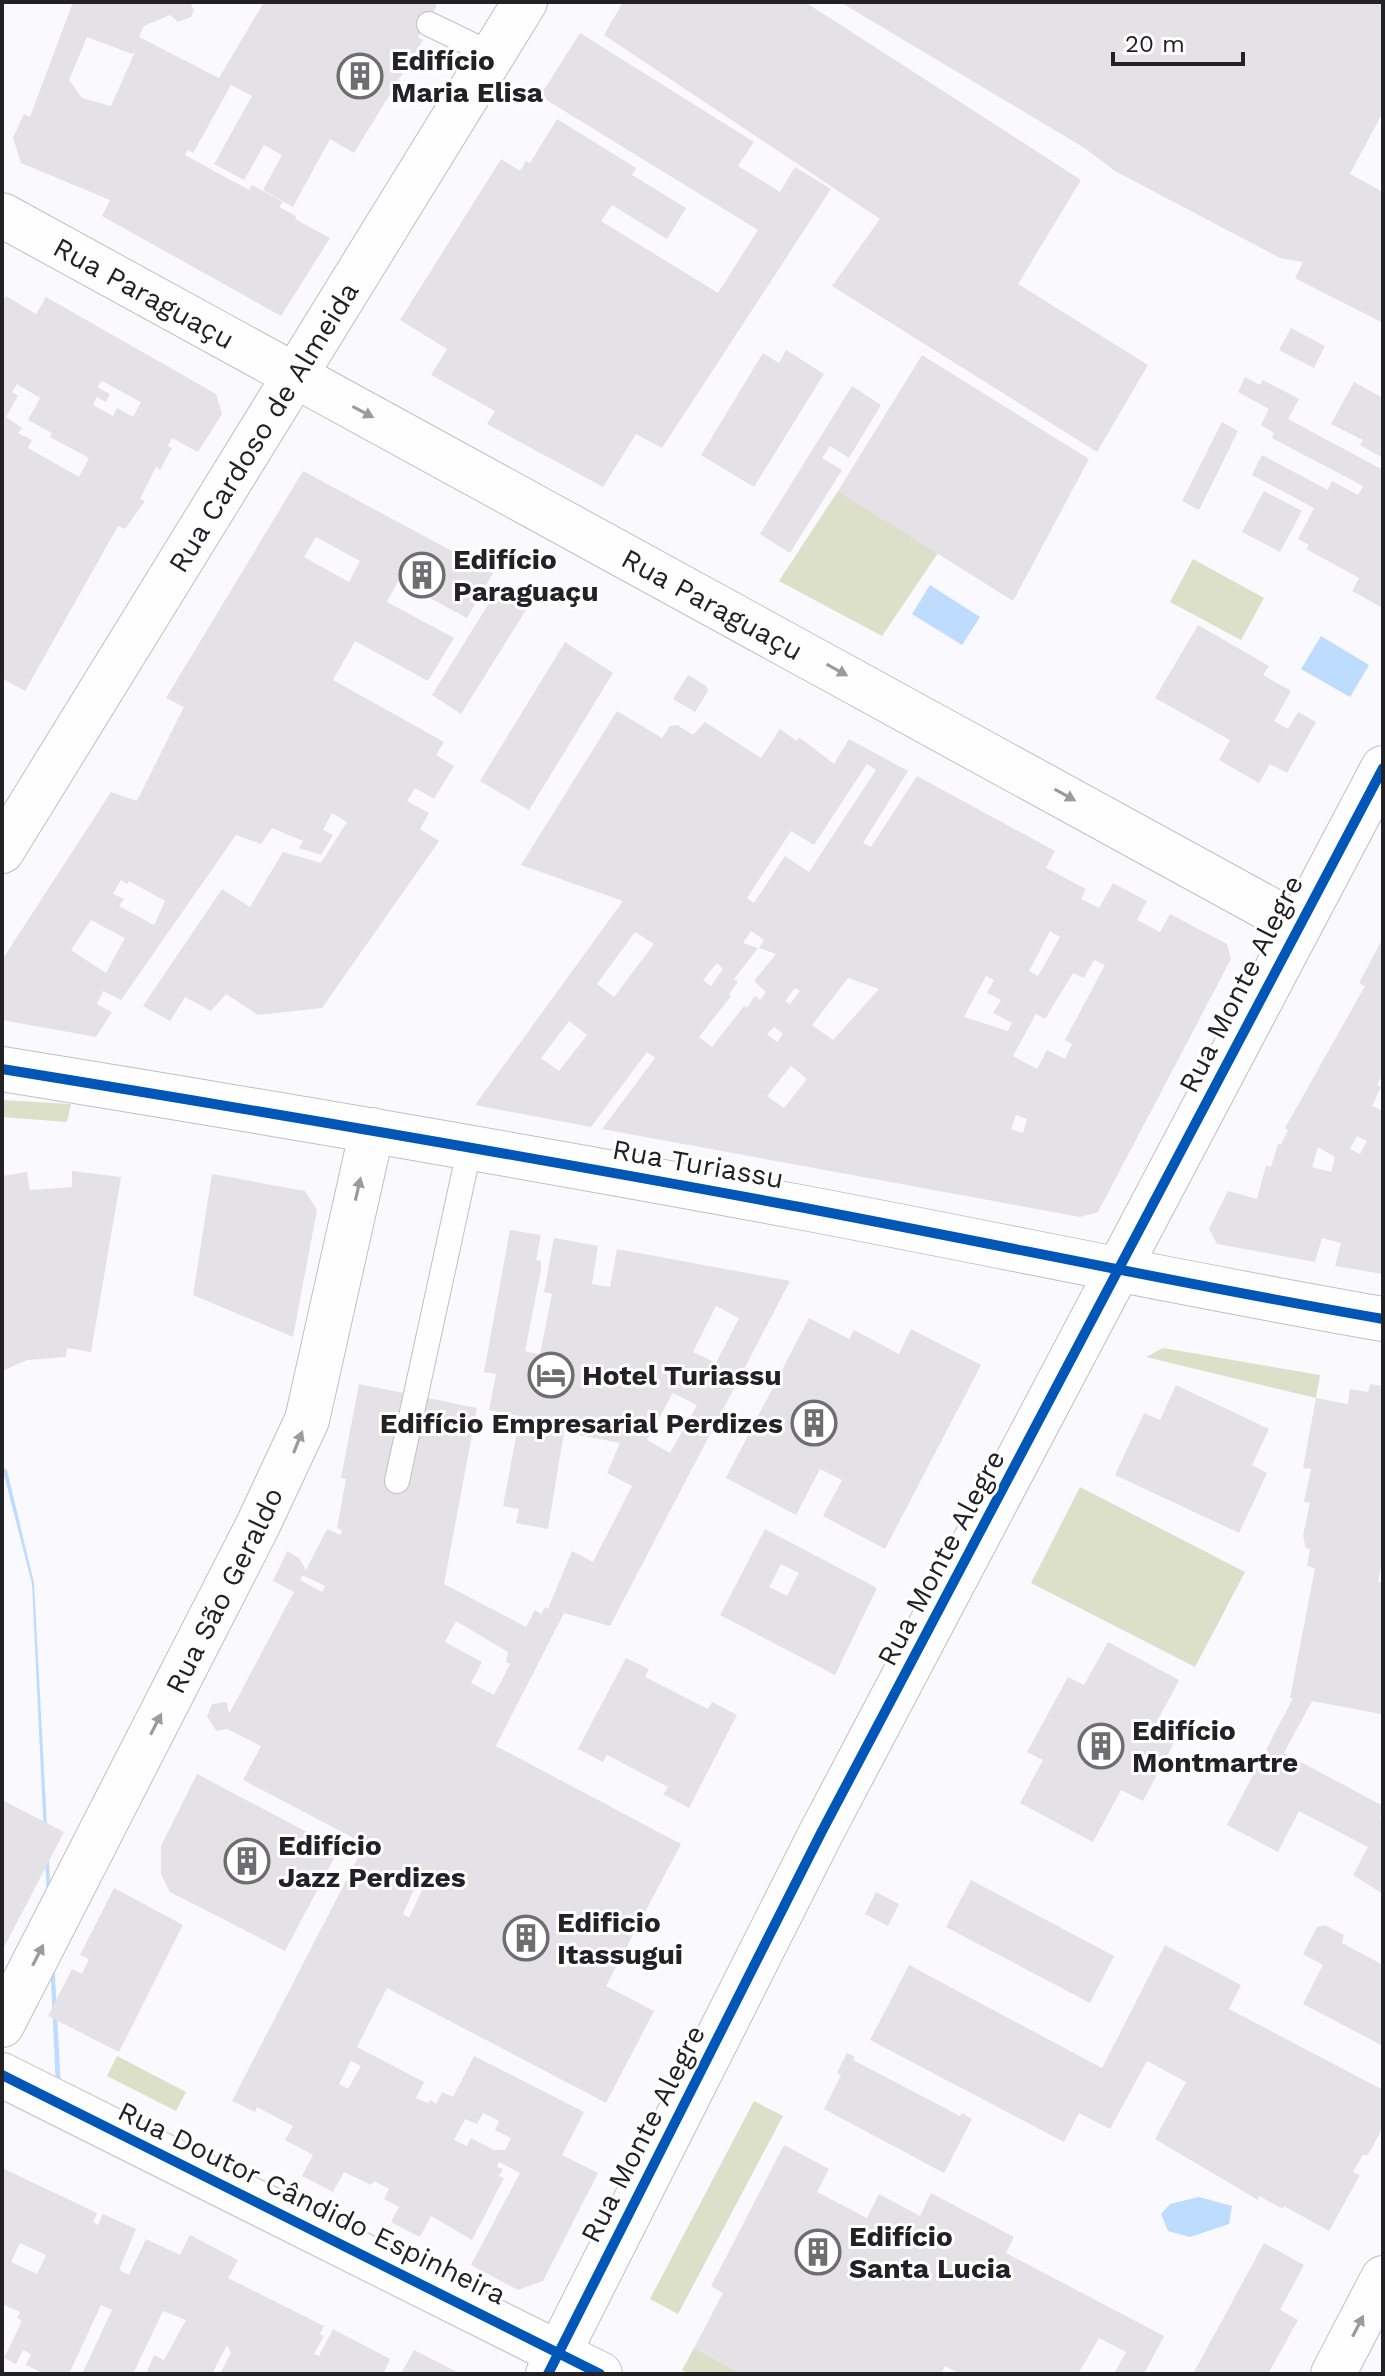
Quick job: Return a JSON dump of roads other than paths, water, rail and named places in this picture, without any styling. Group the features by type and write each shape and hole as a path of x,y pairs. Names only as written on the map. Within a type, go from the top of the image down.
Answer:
{"street":[{"name":"Rua Cardoso de Almeida","path":"2,851 525,2"},
{"name":"Rua Paraguaçu","path":"2,215 1298,925"},
{"name":"Rua Monte Alegre","path":"553,2363 821,1833 1121,1270 1298,925 1383,768"},
{"name":"Rua Turiassu","path":"2,1069 470,1146 1192,1286 1383,1319"},
{"name":"Rua São Geraldo","path":"2,2025 301,1435 372,1130"},
{"name":"Rua Doutor Cândido Espinheira","path":"2,2075 553,2363 600,2374"},
{"path":"1333,2374 1383,2278"}],"lane":[{"path":"429,24 491,54"},
{"path":"397,1481 470,1146"}],"water":[{"path":"930,585 980,617 962,645 912,614"},
{"path":"1321,636 1369,665 1350,697 1301,669"},
{"path":"2,1467 7,1470 34,1583 63,2125 486,2323 503,2374 486,2324 58,2128 32,1584"},
{"path":"1199,2197 1232,2206 1229,2224 1190,2237 1168,2231 1161,2214 1170,2204"}],"place":[{"name":"Edifício Maria Elisa","path":"360,76"},
{"name":"Edifício Paraguaçu","path":"422,575"},
{"name":"Hotel Turiassu","path":"551,1375"},
{"name":"Edifício Empresarial Perdizes","path":"814,1423"},
{"name":"Edifício Montmartre","path":"1101,1746"},
{"name":"Edifício Jazz Perdizes","path":"247,1861"},
{"name":"Edificio Itassugui","path":"526,1938"},
{"name":"Edifício Santa Lucia","path":"818,2252"}]}
